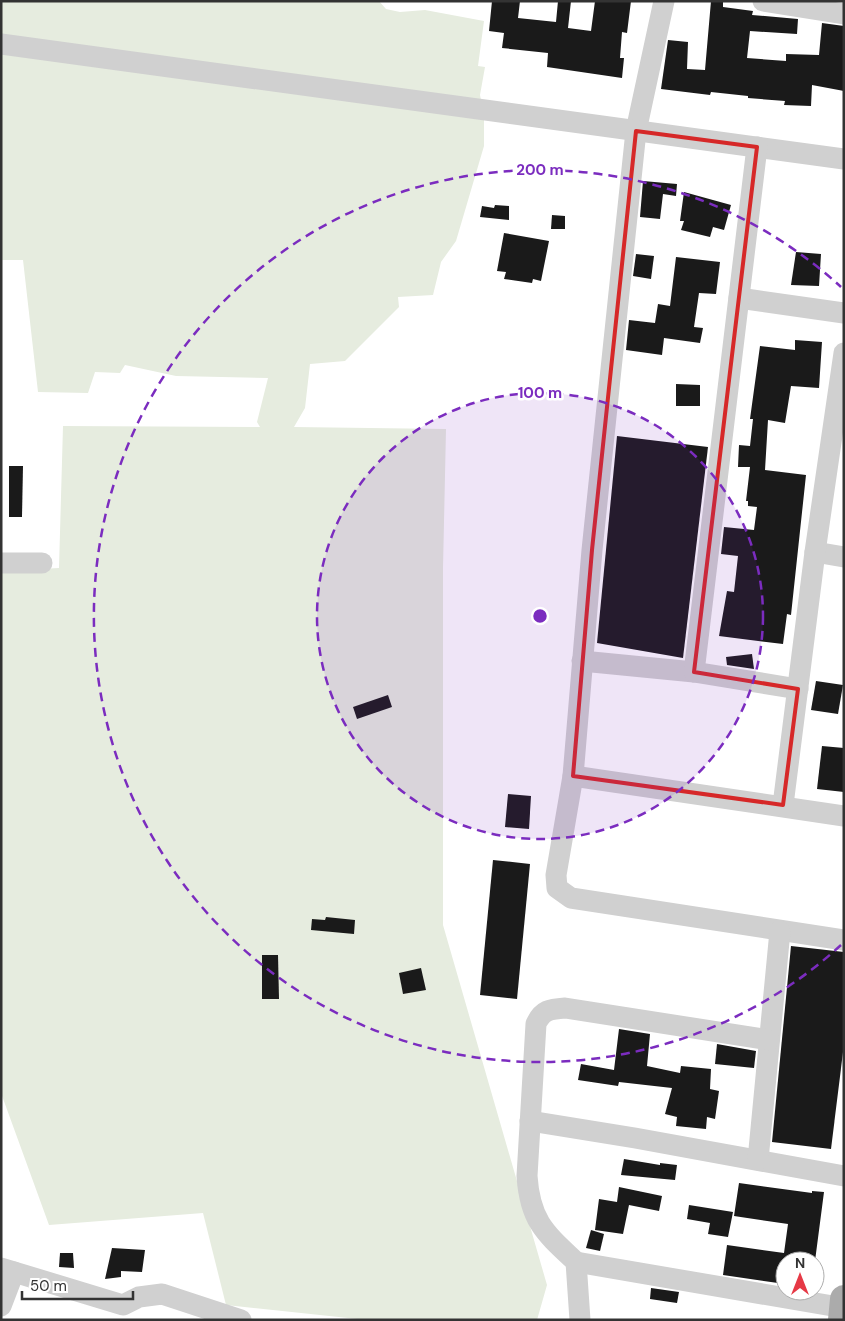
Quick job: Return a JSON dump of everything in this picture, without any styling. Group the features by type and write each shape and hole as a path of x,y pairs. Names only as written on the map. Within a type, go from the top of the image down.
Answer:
{"street":[{"path":"664,1 636,131 582,661 573,776 556,875 557,888 571,898 844,940"},
{"path":"764,1 844,14"},
{"path":"1,44 844,159"},
{"path":"694,672 757,147"},
{"path":"739,298 844,314"},
{"path":"783,806 815,552 844,353"},
{"path":"815,552 844,557"},
{"path":"1,562 42,563"},
{"path":"582,661 694,672 798,689"},
{"path":"573,776 844,816"},
{"path":"758,1160 780,931"},
{"path":"769,1040 565,1008 550,1009 541,1014 536,1024 527,1176 529,1196 534,1215 549,1236 576,1262 843,1308"},
{"path":"530,1121 844,1176"},
{"path":"576,1262 580,1320"},
{"path":"1,1306 8,1270 120,1312 145,1296 162,1294 200,1314 241,1320"}],"highlighted area":[{"path":"636,131 757,147 694,672 798,689 783,805 573,776 592,550"}],"shaded area":[{"path":"1,1 379,1 386,9 400,12 425,10 484,21 478,66 485,67 480,95 484,115 484,146 456,241 441,262 433,295 398,297 399,307 345,361 310,364 305,408 294,427 446,429 443,568 443,925 547,1285 537,1320 367,1320 226,1305 203,1213 49,1225 1,1093 1,571 59,568 63,426 260,427 257,422 268,378 176,376 125,365 120,373 95,372 88,393 38,392 23,260 1,260"}],"building":[{"path":"492,1 520,1 518,18 556,22 558,1 571,1 568,28 591,31 595,1 631,1 627,33 622,32 620,58 624,58 622,78 547,67 548,53 502,48 504,33 489,31"},
{"path":"711,1 723,1 723,7 753,11 752,15 798,19 797,34 750,31 747,58 786,61 786,54 819,55 822,23 844,26 844,91 812,85 811,106 784,105 785,101 748,98 748,96 711,92 710,95 661,89 668,40 688,42 687,69 705,70"},
{"path":"643,181 677,184 676,196 663,194 660,219 640,217"},
{"path":"684,192 731,205 724,230 713,227 710,237 681,230 684,221 680,221"},
{"path":"495,205 509,206 509,220 480,217 482,206 494,208"},
{"path":"552,215 565,216 565,229 551,229"},
{"path":"504,233 549,241 541,281 533,279 532,283 504,279 506,272 497,271"},
{"path":"796,252 821,254 819,286 791,285"},
{"path":"636,254 654,256 651,279 633,276"},
{"path":"676,257 720,262 716,294 699,293 694,327 703,328 700,343 664,338 662,355 626,350 629,320 655,323 658,304 670,306"},
{"path":"795,340 822,342 819,388 791,386 785,423 768,420 765,470 806,475 791,615 787,614 783,644 719,636 727,591 734,592 738,556 721,554 724,527 754,530 757,507 748,506 748,501 746,501 750,467 738,467 739,445 750,446 753,419 750,419 760,346 795,350"},
{"path":"676,384 700,385 700,406 676,406"},
{"path":"617,436 708,447 683,658 597,643"},
{"path":"9,466 23,466 22,517 9,517"},
{"path":"752,654 754,669 727,665 726,657"},
{"path":"816,681 843,685 838,714 811,710"},
{"path":"388,695 392,707 357,719 353,707"},
{"path":"822,746 844,748 844,792 817,789"},
{"path":"508,794 531,796 529,829 505,827"},
{"path":"493,860 530,864 517,999 480,995"},
{"path":"326,917 355,920 354,934 311,930 312,919 325,920"},
{"path":"791,946 844,952 844,1044 831,1149 772,1142"},
{"path":"262,955 278,955 279,999 262,999"},
{"path":"421,968 426,990 403,994 399,973"},
{"path":"619,1029 650,1034 647,1066 680,1073 681,1066 711,1069 710,1089 719,1091 715,1119 707,1117 706,1129 676,1126 677,1117 665,1114 672,1088 619,1082 618,1086 578,1080 581,1064 614,1070"},
{"path":"717,1044 756,1051 754,1068 715,1064"},
{"path":"624,1159 660,1165 660,1163 677,1165 675,1180 621,1175"},
{"path":"739,1183 812,1193 812,1191 824,1192 816,1251 784,1251 788,1224 734,1216"},
{"path":"619,1187 662,1196 659,1211 629,1205 623,1234 595,1230 599,1199 617,1202"},
{"path":"689,1205 733,1212 728,1237 708,1234 710,1223 687,1219"},
{"path":"591,1230 604,1234 600,1251 586,1248"},
{"path":"727,1245 775,1252 775,1283 723,1275"},
{"path":"112,1248 145,1250 142,1272 121,1271 121,1277 105,1279"},
{"path":"60,1253 73,1253 74,1268 59,1267"},
{"path":"651,1288 679,1292 677,1303 650,1299"}]}
